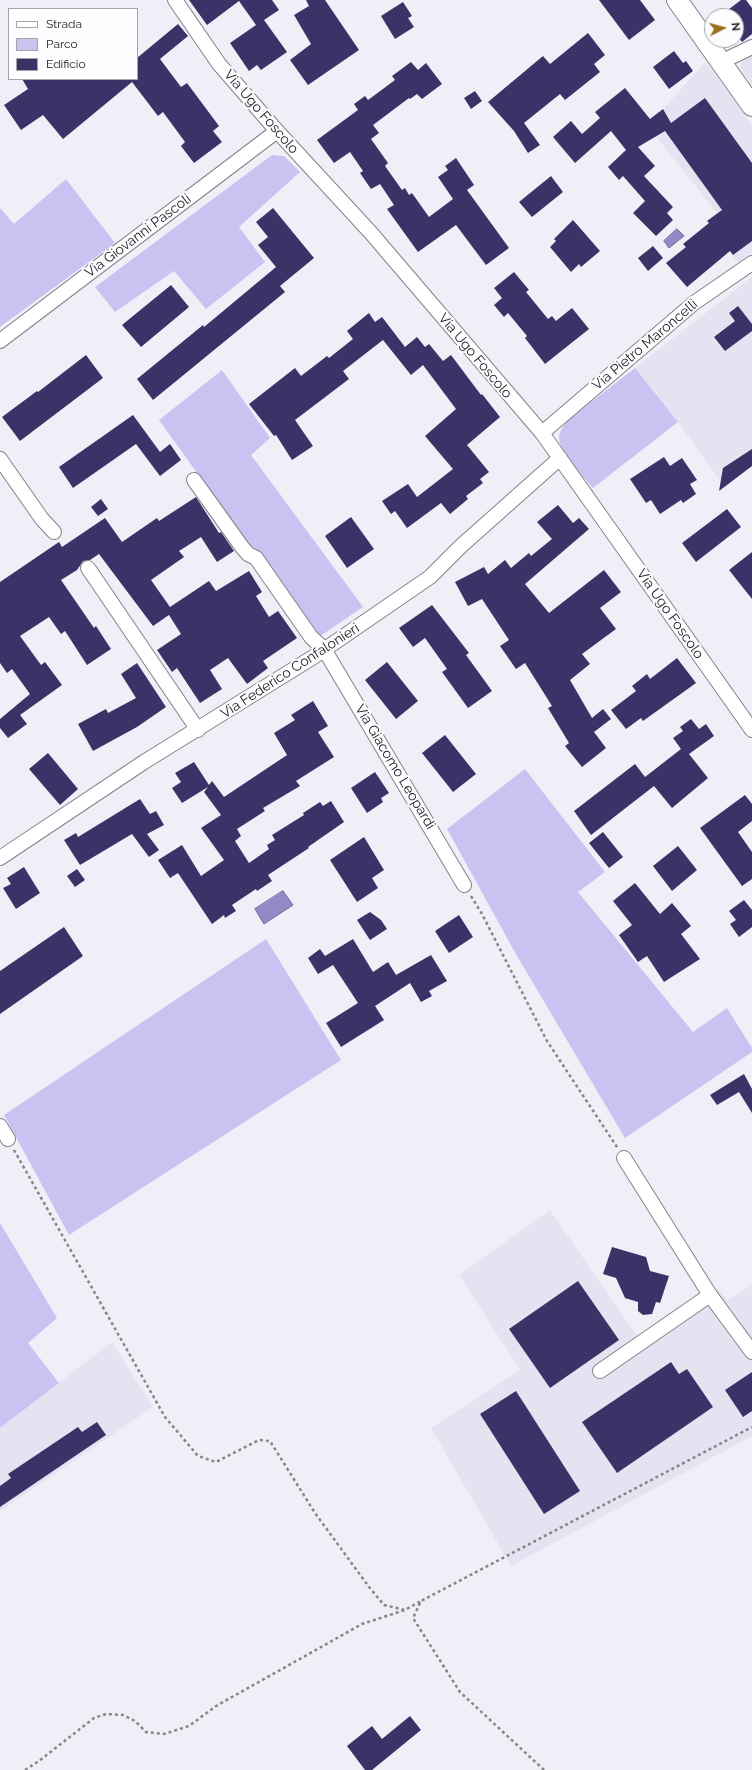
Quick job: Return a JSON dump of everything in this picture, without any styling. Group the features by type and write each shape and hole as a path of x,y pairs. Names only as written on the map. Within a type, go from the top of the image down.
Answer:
{"main road":[{"path":"677,0 752,106"}],"street":[{"name":"Via Ugo Foscolo","path":"175,0 218,64 277,131 372,233 542,433 752,730"},
{"path":"721,62 752,47"},
{"name":"Via Giovanni Pascoli","path":"0,341 277,131"},
{"name":"Via Pietro Maroncelli","path":"542,433 694,303 752,263"},
{"name":"Via Federico Confalonieri","path":"0,858 144,762 198,730 324,649 430,577 461,546 560,458"},
{"path":"0,459 42,519 54,532"},
{"name":"Via Giacomo Leopardi","path":"194,480 242,547 248,554 256,558 311,637 324,649 464,885"},
{"path":"88,568 198,730"},
{"path":"0,1126 8,1139"},
{"path":"624,1158 710,1296 752,1352"},
{"path":"600,1371 710,1296"}],"path":[{"path":"464,885 482,914 547,1041 624,1158"},
{"path":"8,1139 165,1417 198,1456 216,1462 259,1440 270,1441 314,1513 384,1606 405,1610"},
{"path":"25,1770 39,1761 94,1718 106,1714 123,1716 135,1721 146,1732 164,1734 189,1726 216,1706 362,1624 405,1610 752,1427"},
{"path":"420,1601 413,1618 460,1692 544,1770"}],"shaded area":[{"path":"752,55 752,85 740,68 741,61"},
{"path":"706,61 752,126 752,251 738,263 707,221 717,213 645,123 663,109"},
{"path":"677,229 684,236 669,248 664,241"},
{"path":"752,277 752,466 725,487 678,422 635,368"},
{"path":"283,891 293,905 264,924 255,909"},
{"path":"550,1210 637,1336 718,1288 727,1300 752,1285 752,1436 511,1566 431,1428 520,1370 459,1275"},
{"path":"112,1342 153,1407 0,1511 0,1428"}],"green space":[{"path":"272,155 284,156 300,172 239,227 265,262 206,309 174,271 115,312 95,287"},
{"path":"66,179 115,243 0,327 0,208 14,224"},
{"path":"635,368 678,422 593,488 573,465 561,445 559,436 568,420"},
{"path":"222,370 270,438 251,455 363,607 316,639 159,420"},
{"path":"525,769 605,872 578,892 693,1032 727,1008 752,1048 752,1052 625,1138 517,956 447,829"},
{"path":"266,939 341,1060 69,1235 4,1115"},
{"path":"0,1223 57,1318 28,1343 59,1383 0,1428"}],"building":[{"path":"189,0 272,0 279,10 264,20 287,52 261,70 257,65 249,71 230,43 256,25 239,1 207,25"},
{"path":"306,0 325,0 359,50 308,85 290,60 311,44 294,15 309,6"},
{"path":"599,0 640,0 655,20 629,40"},
{"path":"741,0 746,0 752,8 752,34 744,40 744,8 730,8"},
{"path":"403,2 412,16 408,18 414,27 395,39 381,16"},
{"path":"178,24 188,36 160,59 181,87 187,83 219,126 213,131 222,142 194,163 181,146 185,142 163,112 158,116 132,82 63,139 43,115 21,130 4,105 28,89 23,80 138,80 138,57"},
{"path":"588,33 605,55 594,64 600,72 565,100 560,94 524,123 540,145 528,153 514,131 488,102 543,56 550,64"},
{"path":"674,51 683,63 686,61 693,71 669,89 653,67"},
{"path":"411,62 418,70 426,63 442,84 422,99 417,94 410,99 409,98 373,125 379,133 371,139 388,163 385,166 402,190 405,188 409,195 412,193 429,217 453,199 438,177 448,170 445,166 456,158 474,185 467,190 509,248 486,265 456,225 418,252 387,209 394,205 380,184 371,189 360,173 363,171 350,152 334,163 317,140 358,110 354,104 365,96 368,100 395,80 392,76"},
{"path":"625,88 650,119 663,109 671,123 705,98 752,163 752,241 733,255 730,251 687,287 666,263 686,247 683,244 709,223 707,221 722,210 665,131 638,147 655,166 644,176 673,207 667,213 673,220 656,236 633,213 645,201 623,176 619,180 608,167 626,150 611,131 575,163 553,137 571,121 582,134 600,118 595,112"},
{"path":"475,91 482,101 471,109 464,98"},
{"path":"551,176 563,192 532,217 519,202"},
{"path":"273,208 314,258 280,286 285,292 153,400 137,379 203,325 204,327 276,267 258,245 268,237 256,222"},
{"path":"573,220 600,251 581,267 579,264 571,272 550,247 556,241 554,239"},
{"path":"653,246 663,258 648,271 638,258"},
{"path":"514,272 529,290 526,292 548,319 552,316 556,321 572,308 589,329 545,364 525,338 527,336 508,313 504,317 494,305 502,298 494,288"},
{"path":"171,285 189,307 141,347 122,325"},
{"path":"738,306 752,324 752,331 725,351 714,337 735,321 729,313"},
{"path":"369,313 375,322 382,317 405,347 417,337 425,347 429,344 443,361 451,355 481,395 482,394 500,417 467,445 489,472 480,479 483,483 466,496 468,499 450,514 441,503 407,528 395,511 391,514 382,501 408,484 417,497 453,469 425,436 456,409 423,365 411,375 383,340 343,371 349,379 295,420 313,446 292,460 276,435 274,436 249,404 295,368 301,376 327,356 329,358 353,339 347,331"},
{"path":"86,355 103,378 20,441 2,417 37,391 38,392"},
{"path":"133,415 160,452 170,444 181,460 160,476 136,444 73,488 59,467"},
{"path":"752,449 752,466 719,491 723,468"},
{"path":"664,457 670,466 682,458 697,480 690,484 696,494 683,503 681,500 660,514 651,500 646,503 630,479"},
{"path":"196,497 219,533 221,532 234,551 217,562 201,537 179,551 184,557 151,580 170,607 209,581 216,591 249,571 262,592 256,596 269,617 278,611 297,638 263,661 268,668 247,684 228,658 210,670 222,689 200,703 177,668 172,672 157,650 181,634 169,615 153,626 99,554 90,560 83,561 77,570 61,580 94,628 96,626 111,649 87,665 65,631 61,634 49,617 20,636 41,665 45,662 62,685 20,715 27,724 8,738 0,728 0,719 30,694 12,669 7,673 0,663 0,582 59,542 62,547 105,518 122,542 157,518 159,521"},
{"path":"101,499 108,509 98,516 91,507"},
{"path":"558,505 573,523 579,518 589,529 525,584 549,613 604,570 621,592 600,608 616,629 582,654 590,664 570,680 592,718 603,709 611,719 594,732 606,748 582,767 565,746 569,743 548,708 552,706 525,663 516,669 500,646 509,640 482,599 468,606 455,582 484,567 488,574 505,560 511,568 529,553 531,556 552,539 537,522"},
{"path":"727,509 741,527 696,562 682,543"},
{"path":"351,517 374,549 347,568 325,536"},
{"path":"752,552 752,599 729,570"},
{"path":"432,605 469,653 466,655 492,691 468,708 442,672 447,669 425,638 413,647 399,628"},
{"path":"677,658 696,683 643,721 641,718 626,729 611,710 636,691 632,686 647,674 650,679"},
{"path":"387,662 418,701 396,719 365,680"},
{"path":"137,663 166,707 137,727 93,751 78,724 106,709 108,713 136,698 121,674"},
{"path":"313,701 328,726 318,732 334,757 296,781 300,786 263,808 265,811 237,829 241,836 235,841 249,863 269,849 267,845 275,840 272,835 304,815 303,813 320,802 323,806 331,801 344,822 308,847 309,848 268,875 272,881 257,891 256,889 232,905 236,911 225,918 224,915 212,924 178,873 170,878 158,860 182,845 201,876 224,860 201,828 221,815 204,792 208,787 182,803 172,788 181,782 175,773 194,762 209,785 212,781 224,797 287,755 274,733 295,720 291,715"},
{"path":"691,719 699,729 706,724 714,736 689,754 708,778 672,808 654,786 591,835 574,811 635,764 645,777 681,749 673,738 683,731 680,727"},
{"path":"445,735 476,774 453,792 422,753"},
{"path":"48,753 78,789 60,805 29,769"},
{"path":"375,772 389,793 381,798 383,802 367,813 351,788"},
{"path":"745,795 752,804 752,821 738,832 752,852 752,879 742,886 700,828"},
{"path":"140,799 150,814 156,811 164,825 147,834 159,850 149,857 132,834 80,865 64,840 76,833 78,837"},
{"path":"603,832 623,857 609,868 589,843"},
{"path":"364,837 384,870 372,878 378,888 357,902 330,860"},
{"path":"678,846 697,870 672,891 653,866"},
{"path":"24,867 40,893 16,909 3,888 11,884 7,878"},
{"path":"77,869 85,880 75,887 67,876"},
{"path":"635,883 660,914 672,903 691,926 681,934 700,959 664,982 647,956 638,962 619,935 632,925 613,901"},
{"path":"744,900 752,910 752,927 739,937 730,924 736,920 729,911"},
{"path":"370,912 381,920 387,929 370,940 357,920"},
{"path":"459,915 473,937 449,953 435,931"},
{"path":"64,927 83,956 0,1014 0,971"},
{"path":"353,939 373,972 388,962 396,975 431,955 447,981 429,991 432,996 421,1002 410,983 375,1006 384,1020 341,1047 326,1023 358,1003 333,965 318,974 308,958 320,949 325,956"},
{"path":"744,1074 752,1089 752,1113 739,1092 717,1105 710,1095"},
{"path":"612,1247 646,1257 650,1271 669,1276 660,1303 656,1302 652,1314 643,1315 638,1311 638,1302 625,1298 616,1278 603,1274"},
{"path":"578,1281 619,1340 550,1388 509,1329"},
{"path":"671,1362 679,1374 687,1369 713,1407 617,1473 582,1422"},
{"path":"752,1372 752,1411 743,1417 725,1390"},
{"path":"516,1391 580,1491 544,1514 480,1414"},
{"path":"97,1422 106,1435 0,1507 0,1486 11,1478 8,1474 78,1427 82,1432"},
{"path":"410,1716 421,1730 372,1770 365,1770 347,1746 372,1726 382,1739"}]}
